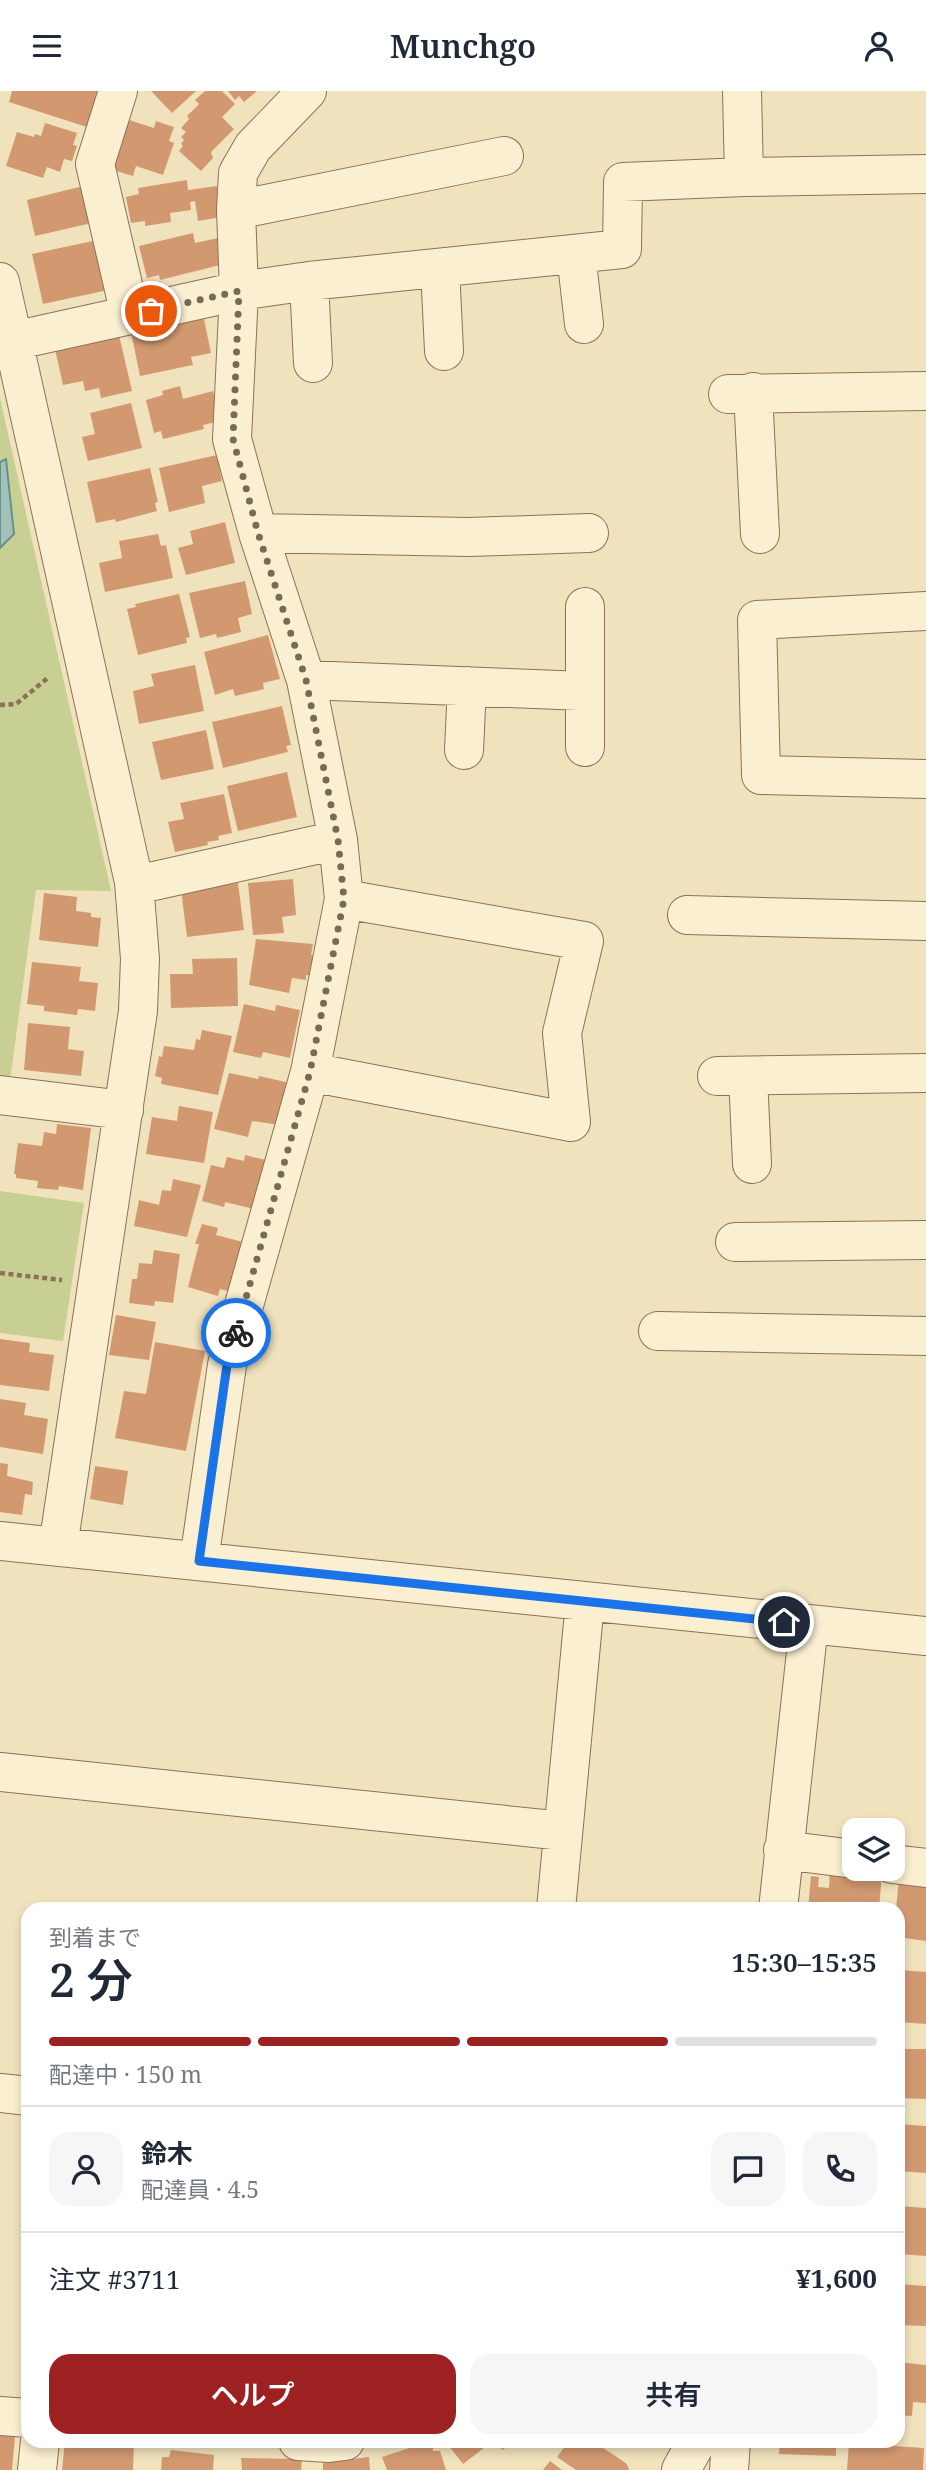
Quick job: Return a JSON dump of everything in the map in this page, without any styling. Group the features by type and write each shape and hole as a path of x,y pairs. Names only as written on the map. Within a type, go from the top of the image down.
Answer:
{"street":[{"path":"118,91 95,164 130,315"},
{"path":"199,1561 227,1365 310,1072 344,899 338,840 306,680 258,533 233,439 239,291 236,210 238,173 253,147 307,91"},
{"path":"742,91 744,177"},
{"path":"236,210 504,156"},
{"path":"13,341 239,291 309,281 622,249 623,182 926,174"},
{"path":"576,254 584,324"},
{"path":"440,268 444,351"},
{"path":"309,281 313,363"},
{"path":"0,282 134,882 140,959 138,1011 58,1547"},
{"path":"760,534 740,393 926,391"},
{"path":"258,533 469,537 589,533"},
{"path":"586,607 586,747"},
{"path":"926,611 757,620 761,775 926,779"},
{"path":"306,680 584,691"},
{"path":"464,750 467,686"},
{"path":"134,882 154,881 338,840"},
{"path":"310,1072 570,1122 562,1033 584,941 344,899"},
{"path":"687,915 926,921"},
{"path":"752,1164 733,1076 926,1073"},
{"path":"0,1095 124,1110"},
{"path":"735,1242 926,1240"},
{"path":"658,1331 926,1336"},
{"path":"0,1541 926,1636"},
{"path":"557,1902 586,1602"},
{"path":"779,1902 808,1624"},
{"path":"0,1772 563,1831"},
{"path":"783,1850 842,1857"},
{"path":"905,1866 926,1868"},
{"path":"0,2093 21,2095"},
{"path":"0,2416 21,2418"},
{"path":"37,2470 39,2448"},
{"path":"681,2470 693,2448"},
{"path":"729,2470 731,2448"}],"path":[{"path":"0,705 16,704 56,672 86,660"},
{"path":"0,1273 64,1280"}],"green space":[{"path":"0,398 111,891 36,890 10,1080 0,1078"},
{"path":"0,1191 84,1203 63,1341 0,1333"}],"water":[{"path":"6,459 14,534 0,548 0,462"}],"building":[{"path":"12,91 101,92 90,128 9,102"},
{"path":"151,91 196,91 172,113"},
{"path":"205,91 222,91 235,104 222,117 234,129 211,152 213,158 201,171 179,151 184,140 181,137 186,132 181,128 189,119 187,116 199,104 195,100"},
{"path":"228,91 257,91 244,102 239,96 235,100"},
{"path":"126,119 154,128 156,121 174,127 169,141 174,143 163,175 136,166 133,176 110,169"},
{"path":"45,123 77,133 73,145 77,146 72,161 64,159 60,172 47,167 43,178 6,166 17,132 34,137 35,134 41,136"},
{"path":"187,180 188,190 217,186 222,217 198,221 195,201 190,202 191,210 170,213 171,222 145,226 145,221 131,223 126,197 139,194 138,188"},
{"path":"83,186 92,223 35,236 27,200"},
{"path":"193,233 195,243 218,238 224,264 160,280 159,275 147,278 139,246"},
{"path":"97,240 108,290 43,304 32,254"},
{"path":"204,319 211,353 191,357 193,365 140,376 131,332"},
{"path":"119,335 132,391 101,398 99,388 85,391 83,381 63,385 55,349"},
{"path":"180,386 183,399 213,391 220,421 203,425 204,429 163,439 161,431 154,433 146,400 163,395 162,391"},
{"path":"131,403 142,448 88,461 82,437 95,434 90,413"},
{"path":"217,455 222,481 202,486 205,503 169,512 159,468"},
{"path":"150,468 158,502 155,503 157,511 116,522 115,519 96,523 87,482"},
{"path":"225,522 235,563 186,575 178,548 193,544 190,531"},
{"path":"158,534 161,546 166,545 173,578 105,592 99,563 122,558 119,541"},
{"path":"245,581 252,614 238,618 241,632 217,638 216,634 200,638 189,593"},
{"path":"179,594 190,637 186,638 187,643 138,655 127,609 136,607 135,604"},
{"path":"268,635 280,679 263,683 264,689 235,696 233,689 215,695 204,652"},
{"path":"195,665 204,711 139,724 133,691 154,686 151,674"},
{"path":"282,706 291,745 286,746 288,752 223,768 212,722"},
{"path":"206,730 214,769 161,780 152,742"},
{"path":"287,772 297,817 238,831 227,786"},
{"path":"224,794 232,833 218,836 219,840 207,842 208,845 175,852 168,822 184,819 180,803"},
{"path":"293,879 296,915 282,917 284,933 253,935 248,883"},
{"path":"238,883 244,930 187,937 181,890"},
{"path":"44,893 77,897 76,911 91,913 91,917 101,918 98,947 39,940"},
{"path":"256,939 313,944 311,955 318,956 315,976 306,975 306,980 292,978 289,993 249,985"},
{"path":"237,958 238,1006 171,1008 170,974 193,974 192,959"},
{"path":"32,962 81,967 79,981 98,983 95,1011 78,1009 77,1015 44,1011 44,1006 27,1004"},
{"path":"244,1004 275,1011 276,1005 300,1010 290,1058 263,1052 261,1058 233,1052"},
{"path":"28,1023 70,1027 68,1049 84,1051 81,1076 24,1070"},
{"path":"202,1030 232,1036 218,1095 161,1084 162,1078 155,1076 164,1046 194,1050 196,1039 200,1040"},
{"path":"229,1073 290,1083 280,1125 252,1121 248,1137 214,1129"},
{"path":"179,1106 213,1112 204,1163 146,1154 152,1117 177,1121"},
{"path":"57,1124 91,1128 83,1190 59,1186 58,1190 37,1188 38,1181 16,1178 14,1174 18,1143 42,1146 44,1132 56,1134"},
{"path":"245,1155 270,1161 258,1210 225,1202 224,1207 202,1201 211,1165 224,1168 227,1157 244,1161"},
{"path":"173,1179 201,1185 187,1237 134,1226 139,1200 159,1205 162,1190 171,1191"},
{"path":"202,1224 218,1228 216,1235 243,1242 231,1292 220,1289 218,1296 188,1287 199,1244 195,1244"},
{"path":"154,1250 180,1254 173,1303 155,1301 154,1306 129,1303 132,1279 137,1279 139,1263 152,1264"},
{"path":"116,1315 156,1322 149,1360 109,1355"},
{"path":"0,1339 30,1343 29,1352 54,1355 49,1391 0,1385"},
{"path":"155,1342 205,1351 186,1451 115,1438 124,1391 146,1394"},
{"path":"0,1399 26,1403 24,1415 48,1419 43,1454 0,1447"},
{"path":"0,1463 8,1464 7,1476 33,1482 32,1495 25,1494 22,1515 0,1512"},
{"path":"95,1466 128,1471 123,1505 90,1499"},
{"path":"830,1870 842,1871 842,1881 881,1881 880,1902 809,1902 811,1876 819,1877 818,1887 829,1888"},
{"path":"899,1881 926,1882 926,1941 905,1938 905,1902 897,1902"},
{"path":"905,1970 926,1972 926,2024 905,2022"},
{"path":"905,2049 926,2049 926,2099 905,2098"},
{"path":"905,2124 926,2126 926,2173 905,2172"},
{"path":"905,2206 926,2208 926,2256 905,2254"},
{"path":"905,2284 926,2286 926,2326 905,2325"},
{"path":"905,2363 926,2365 926,2403 913,2402 912,2416 905,2416"},
{"path":"0,2435 15,2436 12,2470 0,2470"},
{"path":"64,2448 134,2448 133,2470 62,2470"},
{"path":"410,2448 433,2448 433,2451 440,2451 446,2470 387,2470 382,2457"},
{"path":"450,2448 484,2448 463,2464"},
{"path":"564,2448 603,2448 627,2464 629,2470 576,2470 557,2457"},
{"path":"779,2448 836,2448 836,2456 779,2454"},
{"path":"849,2448 924,2448 923,2470 847,2470"},
{"path":"171,2450 214,2455 213,2470 161,2470 162,2457 169,2457"},
{"path":"369,2457 370,2470 323,2470 323,2463"},
{"path":"241,2458 302,2459 301,2470 242,2470"},
{"path":"550,2461 562,2470 543,2470"}],"way so far":[{"path":"151,311 239,291 233,439 258,533 306,680 338,840 344,899 310,1072 236,1333"}],"route":[{"path":"236,1333 227,1365 199,1561 784,1622"}]}
